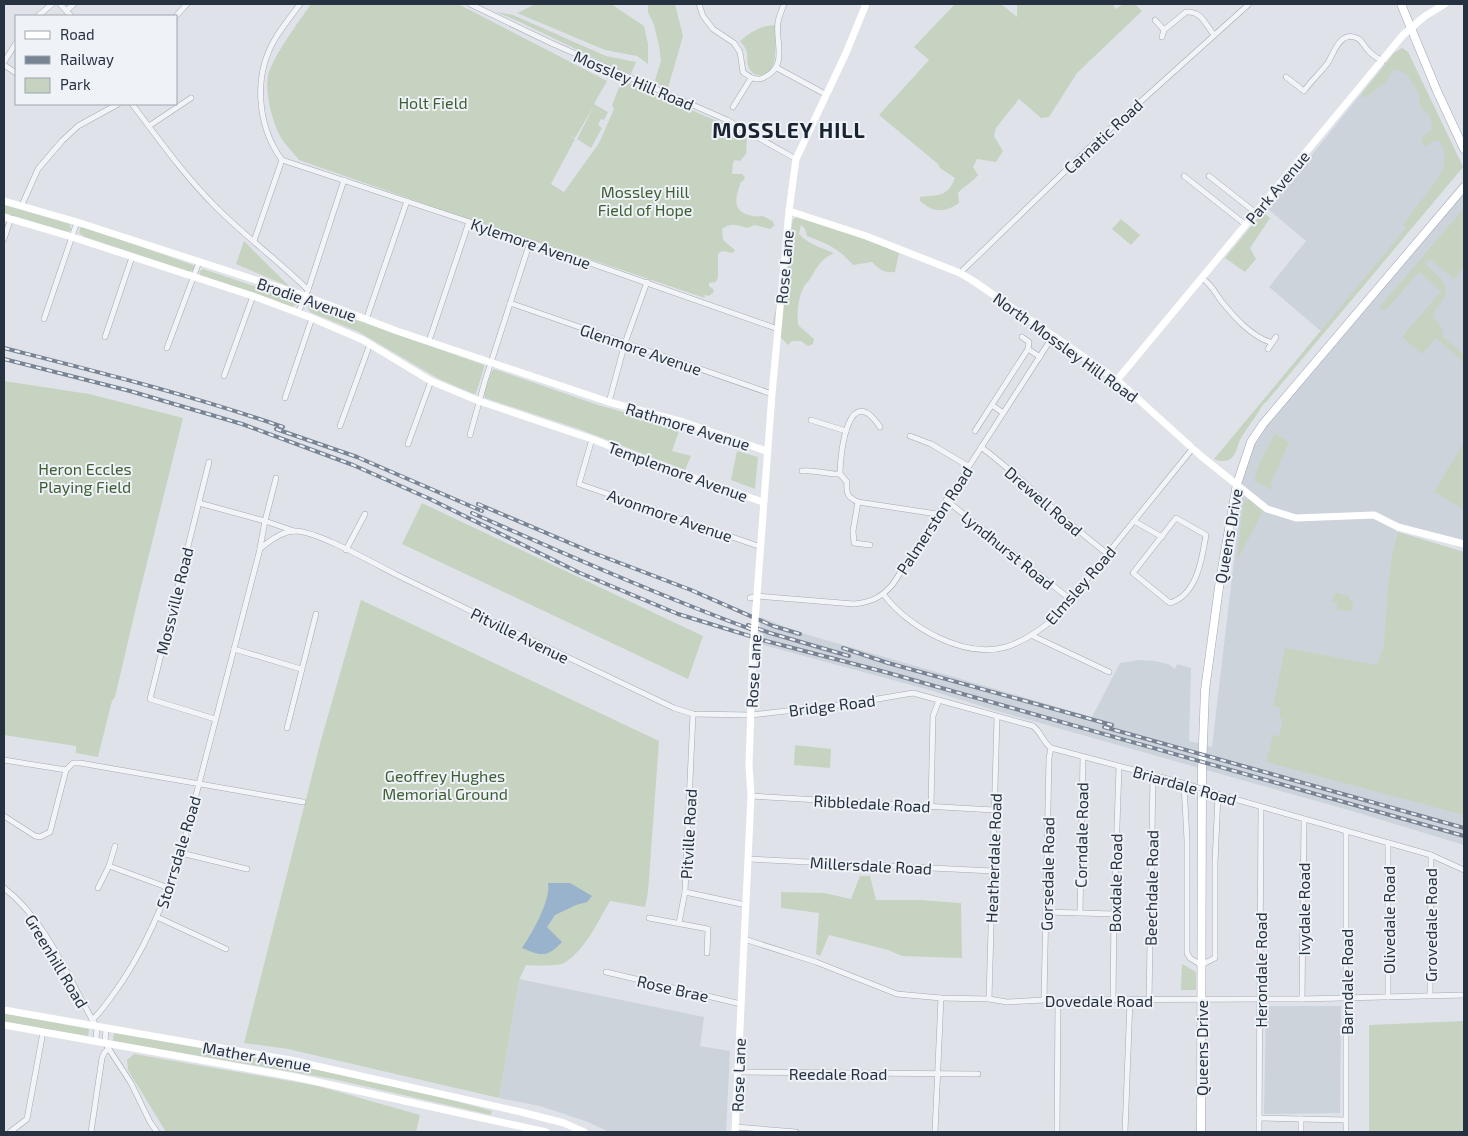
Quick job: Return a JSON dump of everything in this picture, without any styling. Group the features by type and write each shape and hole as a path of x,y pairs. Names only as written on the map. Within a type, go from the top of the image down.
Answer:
{"main road":[{"path":"1401,4 1437,91 1464,149"},
{"name":"Queens Drive","path":"1201,1132 1202,770 1205,690 1220,580 1237,484 1252,442 1263,424 1464,186"}],"street":[{"path":"39,15 52,4"},
{"path":"60,4 71,15"},
{"path":"67,10 74,4"},
{"path":"177,15 187,4"},
{"path":"254,241 282,160 262,117 260,92 267,58 275,39 300,4"},
{"name":"Mossley Hill Road","path":"470,4 551,43 728,120 796,159"},
{"path":"699,4 703,16 712,29 734,44 740,52 743,72 751,78 758,80 768,76 777,68 780,56 778,22 784,4"},
{"name":"Rose Lane","path":"735,1130 748,859 749,765 756,608 754,597 761,547 766,451 789,211 796,159 866,4"},
{"name":"Park Avenue","path":"1117,380 1410,28 1445,4"},
{"name":"Carnatic Road","path":"960,273 1089,148 1246,5"},
{"path":"1162,37 1164,30 1186,12 1195,12 1201,16 1205,25 1214,35"},
{"path":"1155,20 1164,30"},
{"path":"1286,77 1304,91 1329,62 1335,46 1346,38 1352,37 1357,38 1373,56 1382,61"},
{"path":"15,45 4,64 15,72"},
{"path":"777,68 827,94"},
{"path":"733,107 751,78"},
{"path":"149,126 191,98"},
{"path":"22,206 38,169 62,141 78,126 116,105"},
{"path":"133,105 173,160 214,205 254,241 306,293"},
{"name":"Kylemore Avenue","path":"282,160 530,242 778,329"},
{"path":"1184,176 1246,226"},
{"path":"1209,176 1256,213"},
{"path":"298,313 344,180"},
{"name":"Brodie Avenue","path":"4,201 199,262 306,293 366,320 609,402"},
{"path":"366,320 407,201"},
{"name":"North Mossley Hill Road","path":"789,211 866,236 960,273 1117,380 1193,448 1267,509 1296,518 1370,515 1398,527 1464,544"},
{"path":"4,239 7,218"},
{"name":"Brodie Avenue","path":"7,218 132,256 253,296 312,318 338,328 370,344 431,381 479,402 592,439"},
{"path":"44,319 76,222"},
{"path":"429,341 469,222"},
{"path":"470,435 530,242"},
{"path":"105,337 132,256"},
{"path":"167,348 199,262"},
{"path":"1202,278 1212,286 1222,302 1250,331 1272,343"},
{"path":"609,402 625,343 647,282"},
{"path":"224,376 253,296"},
{"name":"Glenmore Avenue","path":"510,303 772,394"},
{"path":"285,398 312,318"},
{"name":"Palmerston Road","path":"884,595 893,584 1053,336"},
{"path":"975,431 1028,350 1029,342 1022,337"},
{"path":"1268,349 1276,337"},
{"path":"340,426 370,344"},
{"path":"1028,350 1040,357"},
{"path":"408,444 431,381"},
{"name":"Rathmore Avenue","path":"609,402 683,422 766,451"},
{"path":"992,405 1004,412"},
{"path":"880,427 869,414 862,410 853,415 846,431 840,458 840,474 847,482 846,492 849,498 858,502 937,514"},
{"path":"810,420 846,431"},
{"path":"910,436 931,444 968,466"},
{"name":"Avonmore Avenue","path":"592,439 579,484 761,547"},
{"name":"Templemore Avenue","path":"592,439 665,468 763,502"},
{"name":"Drewell Road","path":"981,447 1016,475 1083,535 1108,554"},
{"name":"Elmsley Road","path":"884,595 894,609 918,627 956,644 990,649 1004,648 1033,636 1058,615 1193,448"},
{"path":"209,462 199,503 265,520"},
{"path":"805,464 809,470"},
{"path":"802,471 809,470 821,474 840,474"},
{"path":"198,784 260,549 276,478"},
{"name":"Lyndhurst Road","path":"946,500 1070,600"},
{"path":"858,502 853,531 854,543 870,545"},
{"name":"Mossville Road","path":"199,503 150,699 215,719"},
{"path":"346,550 365,514"},
{"path":"1176,518 1206,535 1199,570 1187,592 1177,601 1170,603 1133,573 1162,537 1176,518"},
{"name":"Pitville Avenue","path":"265,520 296,531 312,534 533,642 674,708 693,714 751,715"},
{"path":"1134,521 1162,537"},
{"path":"260,549 280,535 296,531"},
{"path":"754,597 854,604 869,602 884,595"},
{"path":"287,728 316,614"},
{"path":"1033,636 1109,672"},
{"path":"234,649 301,669"},
{"name":"Bridge Road","path":"751,715 848,704 913,694 939,700"},
{"path":"931,806 933,716 939,700 1033,726 1051,748"},
{"name":"Pitville Road","path":"693,714 685,892 746,905"},
{"name":"Heatherdale Road","path":"989,999 997,717"},
{"name":"Briardale Road","path":"1051,748 1187,784 1304,820 1431,855 1464,870"},
{"name":"Gorsedale Road","path":"1044,1000 1049,758 1051,748"},
{"name":"Corndale Road","path":"1080,913 1083,757"},
{"path":"4,760 66,770"},
{"path":"4,816 35,836 40,837 50,832 66,770 73,763 303,802"},
{"name":"Boxdale Road","path":"1113,1000 1119,767"},
{"name":"Beechdale Road","path":"1149,1000 1153,776"},
{"name":"Storrsdale Road","path":"94,1023 121,984 157,917 181,853 198,784"},
{"path":"1187,784 1187,954 1201,965 1215,958 1216,794"},
{"name":"Ribbledale Road","path":"750,796 994,810"},
{"name":"Herondale Road","path":"1259,1132 1261,807"},
{"name":"Ivydale Road","path":"1302,999 1304,820"},
{"name":"Barndale Road","path":"1346,832 1346,1132"},
{"name":"Olivedale Road","path":"1388,843 1388,998"},
{"path":"98,888 109,866 115,846"},
{"path":"181,853 248,869"},
{"name":"Grovedale Road","path":"1430,996 1431,855"},
{"name":"Millersdale Road","path":"748,859 993,871"},
{"path":"109,866 169,888"},
{"name":"Greenhill Road","path":"4,888 30,912 46,936 94,1023 96,1041"},
{"path":"679,923 685,892"},
{"path":"1046,912 1114,914"},
{"path":"157,917 226,949"},
{"path":"649,918 708,930 707,953"},
{"name":"Dovedale Road","path":"744,939 816,962 897,994 941,998 989,999 1008,1002 1044,1000 1261,1000 1464,996"},
{"name":"Rose Brae","path":"606,972 741,1004"},
{"path":"935,1132 941,998"},
{"path":"1057,1132 1058,1000"},
{"path":"1125,1132 1130,1000"},
{"name":"Mather Avenue","path":"4,1010 94,1023 106,1028 290,1060 564,1123 584,1132"},
{"name":"Mather Avenue","path":"4,1025 96,1041 107,1046 295,1077 546,1132"},
{"path":"92,1132 102,1058 107,1046 106,1028"},
{"path":"10,1132 27,1119 43,1032"},
{"path":"107,1046 131,1083 157,1132"},
{"name":"Reedale Road","path":"737,1072 978,1074"},
{"path":"505,1123 509,1110"},
{"path":"1259,1118 1346,1120"},
{"path":"1301,1119 1301,1132"},
{"path":"735,1130 796,1132"}],"shaded area":[{"path":"1402,48 1408,52 1463,167 1323,333 1269,287 1306,241 1268,209 1394,53"},
{"path":"1464,187 1464,544 1406,528 1395,531 1464,552 1464,845 926,689 759,644 761,617 798,632 1092,717 1120,663 1140,660 1155,661 1168,664 1175,669 1177,664 1191,668 1189,741 1212,747 1241,500 1244,491 1237,484 1251,442"},
{"path":"519,979 704,1017 700,1046 730,1051 726,1132 609,1132 588,1122 540,1106 499,1098"},
{"path":"1266,1006 1341,1006 1340,1113 1264,1114"}],"green space":[{"name":"Holt Field","path":"311,4 458,4 607,81 594,104 608,112 604,120 601,119 598,125 602,128 591,148 577,139 594,106 575,138 569,135 575,139 551,184 564,192 599,143 614,109 612,105 622,80 719,122 727,123 726,125 747,137 746,154 740,161 735,160 733,163 732,174 742,174 745,177 737,194 738,208 741,212 762,216 773,221 774,226 770,229 755,225 747,228 731,225 722,229 723,240 735,250 733,253 722,251 718,254 718,277 716,282 709,283 714,292 709,296 704,295 705,298 511,234 299,160 277,130 270,107 267,83 274,60"},
{"path":"536,4 611,4 644,26 648,44 648,64 637,56 605,50 517,13"},
{"path":"648,4 675,4 683,36 668,88 657,84 655,80 661,61 654,25 648,12"},
{"path":"955,4 1001,4 1017,17 1017,4 1112,4 1116,9 1123,4 1135,4 1142,11 1077,73 1049,117 1041,118 1019,99 996,128 994,136 1003,151 996,162 977,159 973,167 978,175 958,193 959,203 949,209 935,210 920,201 920,197 945,192 952,185 955,178 940,168 938,164 879,115 929,60 914,47"},
{"path":"496,12 513,15 606,56 636,62 631,74 619,70"},
{"path":"775,25 774,63 767,74 756,74 750,70 746,49 740,41 756,30"},
{"path":"1402,48 1408,52 1463,167 1263,405 1242,436 1233,456 1225,461 1214,459 1406,228 1403,225 1442,171 1445,156 1439,140 1433,141 1427,146 1424,145 1421,139 1431,131 1432,125 1429,115 1421,107 1418,92 1407,75 1402,71 1394,70 1387,81 1365,98 1361,95 1394,53"},
{"path":"4,205 70,224 71,230 68,232 4,213"},
{"path":"1464,208 1464,267 1454,279 1430,259 1425,264 1442,281 1446,291 1445,297 1434,311 1433,317 1442,328 1443,337 1464,355 1464,362 1436,338 1422,354 1402,337 1441,291 1419,272 1387,309 1382,310 1379,308"},
{"path":"1263,212 1270,218 1250,248 1256,259 1245,272 1225,258"},
{"path":"793,214 899,253 895,272 882,270 872,262 853,265 832,247 807,236 805,229 801,225 799,234 815,245 834,253 820,264 804,286 800,297 798,325 814,339 813,344 808,346 801,341 792,341 788,345 772,328 793,219 796,218"},
{"path":"1121,219 1140,235 1131,245 1112,229"},
{"path":"82,226 193,265 195,268 190,272 85,237 79,233"},
{"path":"244,241 290,287 236,264"},
{"path":"203,269 296,300 297,304 292,307 201,276 199,272"},
{"path":"311,304 484,365 476,393 474,394 439,379 359,332 310,312 308,308"},
{"path":"494,369 598,405 680,428 672,451 691,456 685,470 579,429 485,398 484,393"},
{"name":"Heron Eccles Playing Field","path":"4,381 89,394 183,418 115,697 112,701 98,757 76,753 76,746 4,735"},
{"path":"1275,433 1289,443 1271,483 1272,490 1254,481 1259,464"},
{"path":"1464,442 1464,510 1434,492"},
{"path":"737,451 758,457 755,489 731,480"},
{"path":"1244,500 1249,500 1263,511 1237,558"},
{"path":"422,503 703,636 688,679 402,544"},
{"path":"1398,532 1464,552 1464,815 1266,762 1273,735 1279,736 1283,719 1279,718 1281,708 1273,706 1285,648 1377,665 1384,645 1388,585"},
{"path":"1335,592 1349,596 1353,603 1352,611 1337,610 1337,603 1332,602"},
{"name":"Geoffrey Hughes Memorial Ground","path":"361,600 659,741 648,892 645,907 610,901 585,943 572,958 557,965 526,965 519,980 499,1098 288,1049 244,1043 321,740"},
{"path":"795,745 831,749 830,768 794,765"},
{"path":"860,876 870,876 876,900 919,900 961,903 962,958 902,956 888,950 829,935 820,956 816,954 819,913 781,908 781,892 824,893 851,899"},
{"path":"1182,964 1196,972 1196,990 1181,990"},
{"path":"4,1013 89,1029 88,1036 4,1022"},
{"path":"1464,1021 1464,1132 1369,1132 1369,1025"},
{"path":"114,1033 288,1063 445,1098 492,1111 491,1115 333,1079 113,1041"},
{"path":"134,1054 318,1086 420,1115 416,1132 166,1132 128,1070 127,1060"}],"water":[{"path":"548,883 570,883 592,896 587,902 555,915 547,927 562,942 552,951 539,954 522,948 544,908 547,899"}],"railway":[{"path":"4,348 179,394 283,427"},
{"path":"4,359 130,391 242,424 353,465 430,499 580,573 678,614 766,641 885,672 1464,836"},
{"path":"276,429 357,457 482,511"},
{"path":"478,504 591,552 691,590 773,626 800,634"},
{"path":"472,513 577,559 753,630"},
{"path":"748,625 849,656"},
{"path":"843,648 888,663 1112,725"},
{"path":"1104,727 1464,828"}],"district":[{"name":"MOSSLEY HILL","path":"789,129"}],"park label":[{"name":"Mossley Hill Field of Hope","path":"645,200"}]}
